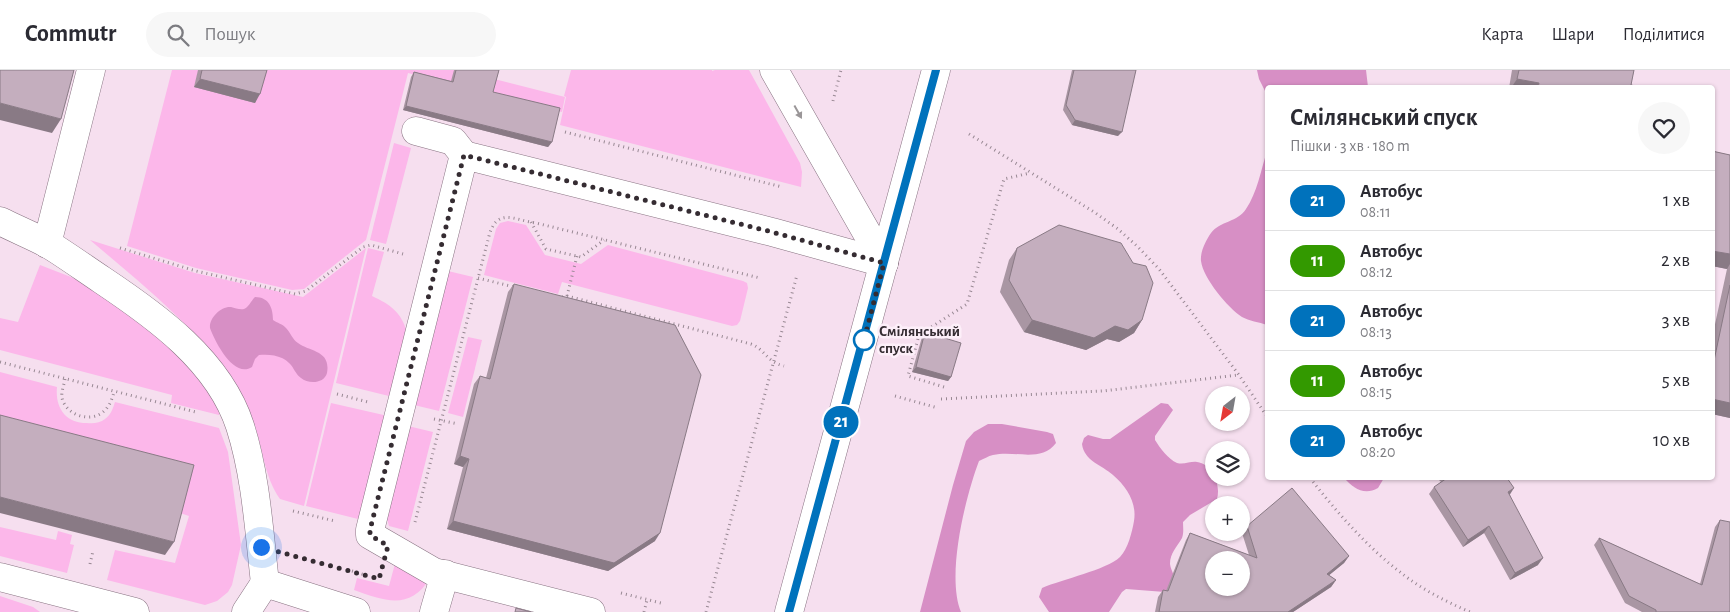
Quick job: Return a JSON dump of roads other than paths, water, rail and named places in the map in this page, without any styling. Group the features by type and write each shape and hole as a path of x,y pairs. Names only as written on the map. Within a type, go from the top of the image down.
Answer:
{"main road":[{"path":"47,244 91,70"},
{"path":"774,70 884,263"},
{"path":"789,612 936,70"},
{"path":"416,131 453,141 464,155 802,240 884,263"},
{"path":"464,155 370,535 434,572 591,612"},
{"path":"0,221 47,244 136,302 183,340 207,368 227,396 240,424 250,463 265,583 246,612"},
{"path":"434,612 444,574"},
{"path":"0,577 80,605 134,612"},
{"path":"265,583 356,612"}],"place":[{"name":"Смілянський спуск","path":"864,340"}]}
